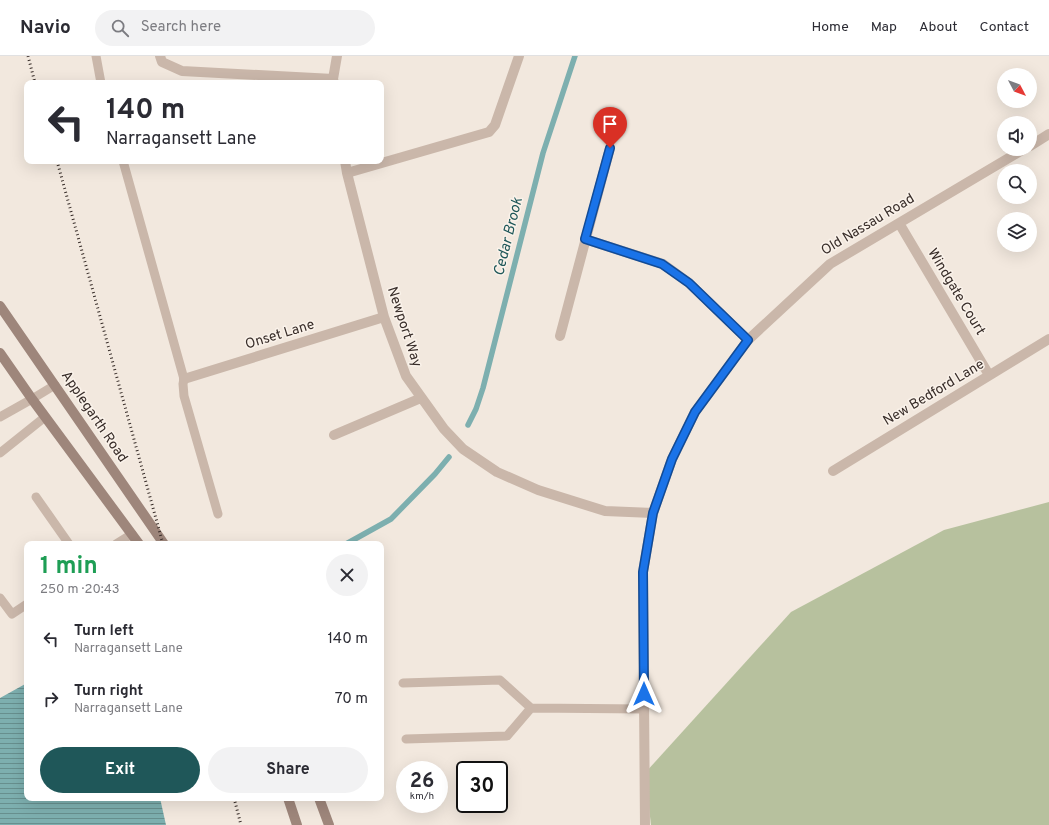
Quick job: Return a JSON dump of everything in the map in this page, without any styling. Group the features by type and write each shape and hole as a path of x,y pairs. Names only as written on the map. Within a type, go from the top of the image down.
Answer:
{"main road":[{"name":"Applegarth Road","path":"0,306 162,541"},
{"path":"0,353 45,417 137,541"},
{"path":"289,801 297,825"},
{"path":"320,801 329,825"}],"street":[{"path":"160,56 162,62 182,71 319,80"},
{"path":"334,80 337,56"},
{"path":"384,162 489,132 495,125 519,56"},
{"path":"1037,142 1049,134"},
{"path":"560,336 610,148"},
{"name":"Old Nassau Road","path":"645,825 643,572 653,513 672,459 695,412 748,340 830,264 1012,156"},
{"name":"Newport Way","path":"346,164 347,173 384,317 406,376 444,429 463,449 497,472 538,490 605,511 653,513"},
{"path":"347,173 378,164"},
{"name":"Windgate Court","path":"899,223 989,375"},
{"path":"585,239 662,264 689,283 748,340"},
{"name":"Onset Lane","path":"184,379 384,317"},
{"name":"New Bedford Lane","path":"833,470 1049,339"},
{"path":"334,435 421,398"}],"lane":[{"path":"96,56 100,80"},
{"path":"124,164 184,379 184,396 218,514"},
{"path":"0,417 55,385"},
{"path":"0,453 45,417"},
{"path":"36,497 67,541"},
{"path":"121,541 132,534"},
{"path":"0,598 12,614 24,606"},
{"path":"403,683 500,680 531,708 644,709"},
{"path":"406,739 507,736 531,708"}],"green space":[{"path":"1049,502 1049,825 651,825 645,773 791,612 944,530"}],"water":[{"path":"24,685 24,801 161,801 166,825 0,825 0,698"}],"waterway":[{"name":"Cedar Brook","path":"468,425 476,409 483,388 543,153 575,56"},
{"name":"Cedar Brook","path":"351,541 391,519 435,474 449,457"}],"railway":[{"path":"28,56 34,80"},
{"path":"58,164 162,541"},
{"path":"235,801 241,825"}],"route":[{"path":"610,148 585,239 662,264 689,283 748,340 695,412 672,459 653,513 643,572 644,694"}]}
